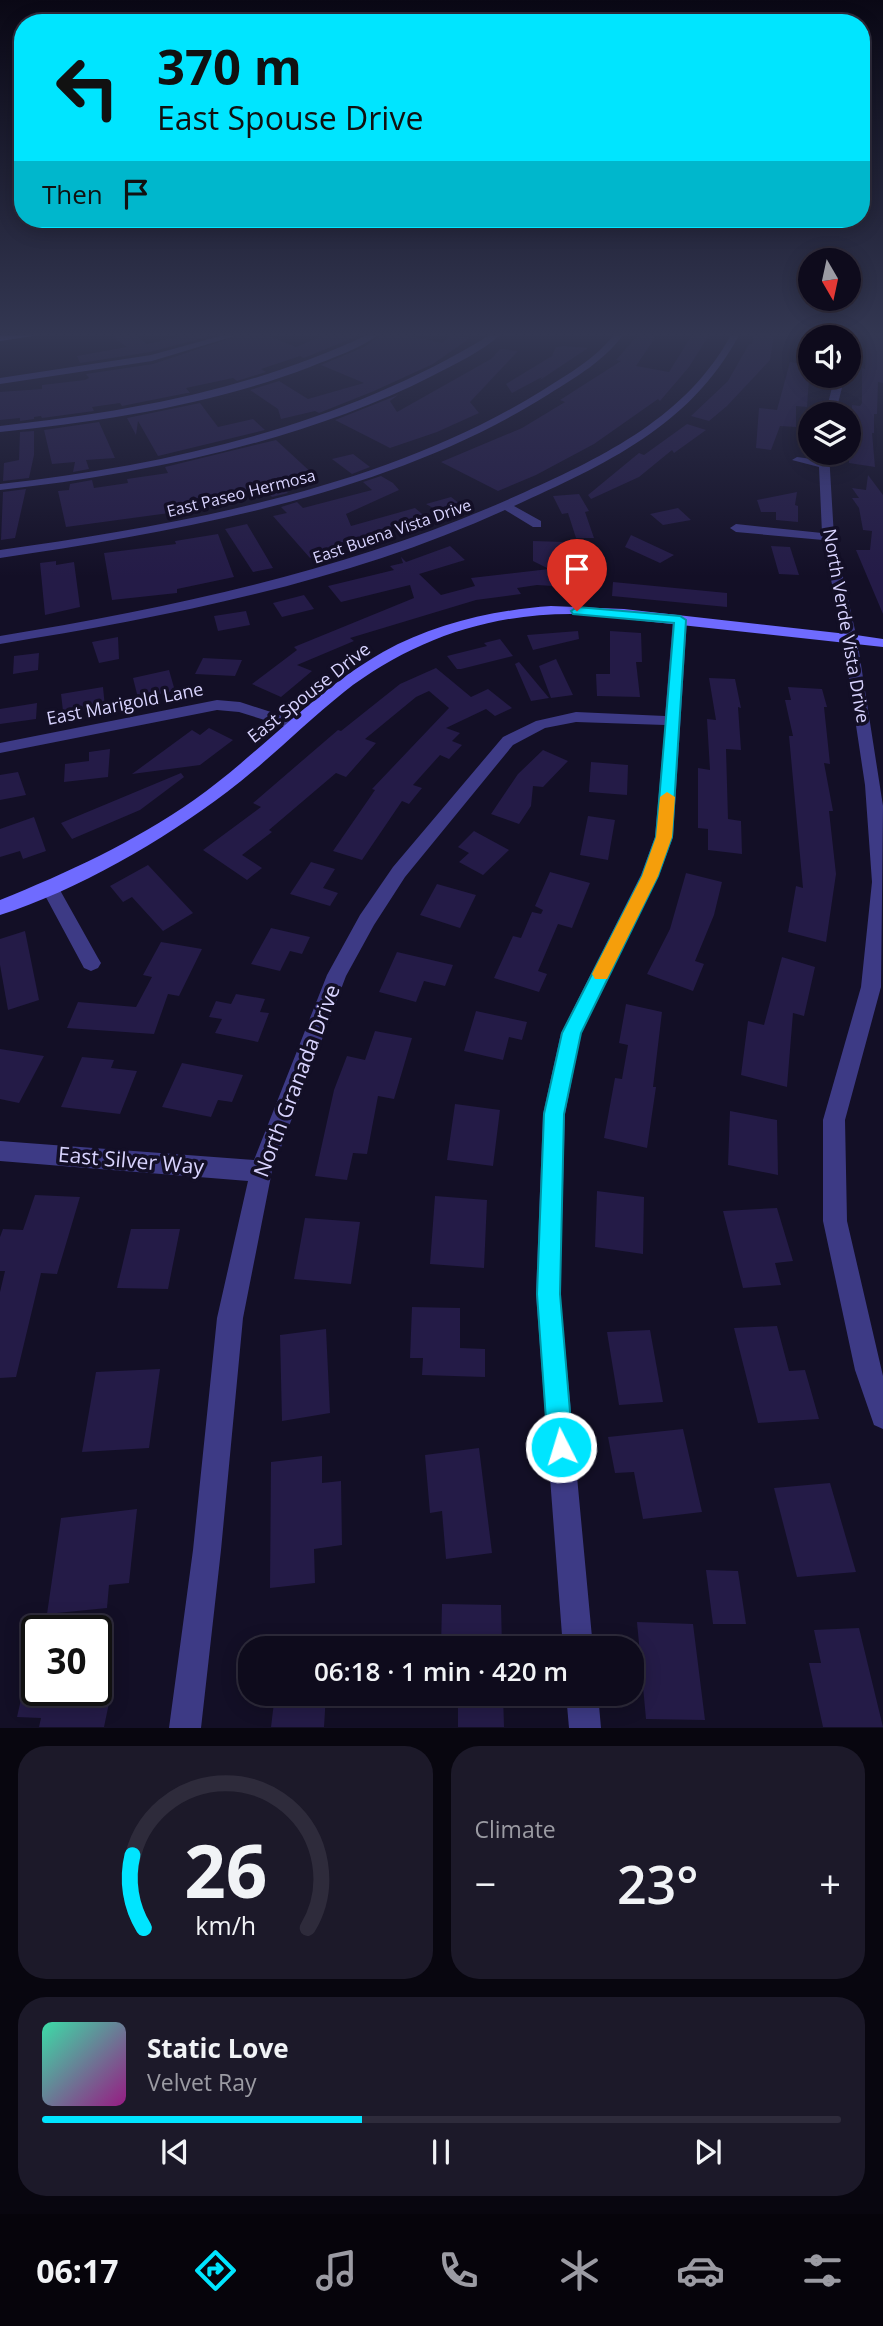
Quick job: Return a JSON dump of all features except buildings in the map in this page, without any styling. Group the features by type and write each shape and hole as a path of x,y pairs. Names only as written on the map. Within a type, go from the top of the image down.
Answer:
{"main road":[{"name":"East Spouse Drive","path":"0,908 50,888 159,832 222,787 373,664 411,644 453,629 504,616 551,610 603,612 883,643"}],"street":[{"path":"0,429 105,416"},
{"path":"0,487 183,457 284,431 329,416"},
{"name":"East Paseo Hermosa","path":"0,555 134,535 266,506 342,483 481,429 506,416"},
{"name":"East Buena Vista Drive","path":"0,640 138,617 275,586 382,553 466,524 507,506 641,436 665,416"},
{"name":"North Verde Vista Drive","path":"823,465 828,537 850,639 873,785 881,882 871,987 834,1120 835,1221 868,1370 883,1416"},
{"path":"507,506 537,524"},
{"path":"736,528 828,537"},
{"path":"577,1636 548,1294 554,1114 572,1033 650,876 664,837 680,620"},
{"name":"East Marigold Lane","path":"0,748 217,705 240,707 297,725"},
{"name":"North Granada Drive","path":"185,1727 207,1549 230,1318 261,1171 337,975 367,920 399,872 508,741 541,724 576,717 674,721"},
{"path":"50,888 91,963"},
{"name":"East Silver Way","path":"0,1150 261,1171"},
{"path":"583,1706 585,1727"}],"slow traffic":[{"path":"601,974 650,876 664,837 667,797"}],"route":[{"path":"561,1447 548,1294 554,1114 572,1033 650,876 664,837 680,620 577,611"}]}
